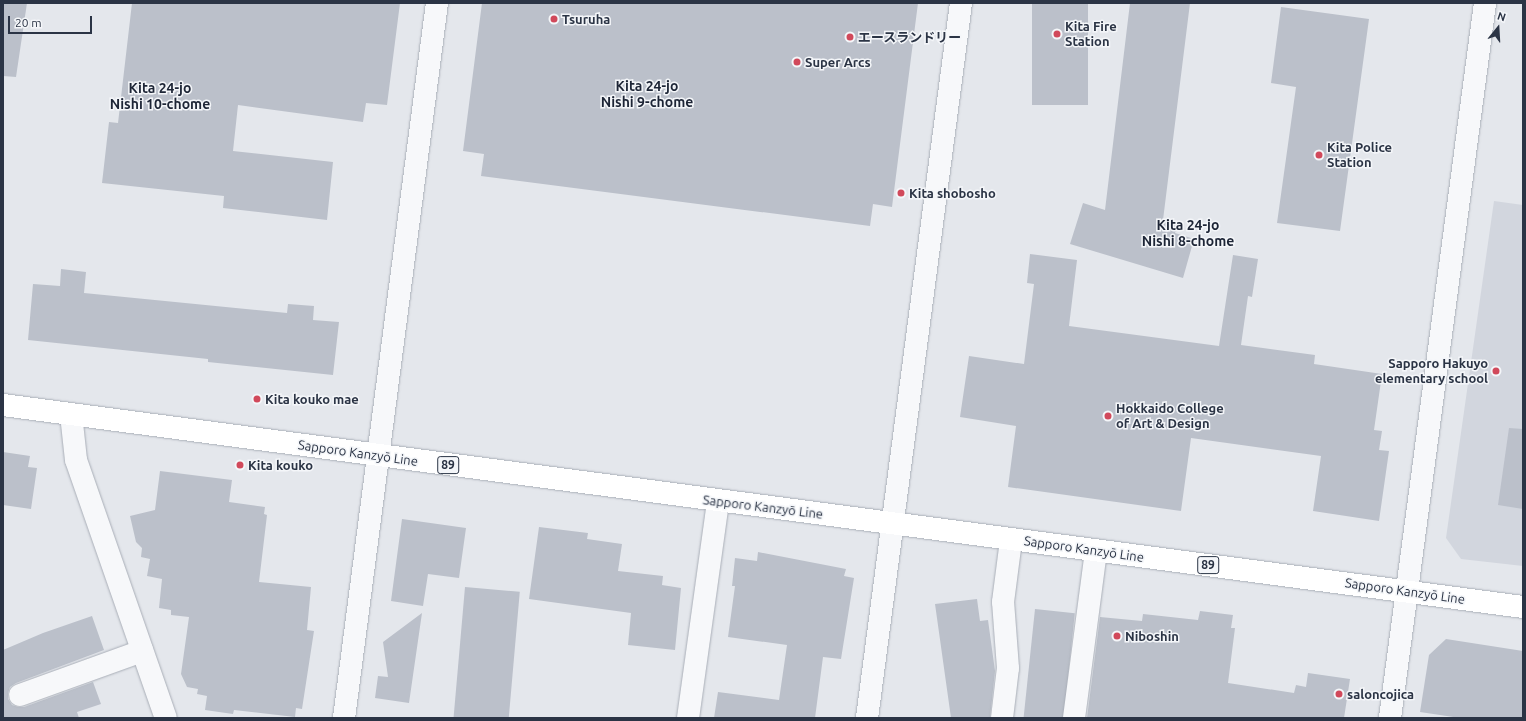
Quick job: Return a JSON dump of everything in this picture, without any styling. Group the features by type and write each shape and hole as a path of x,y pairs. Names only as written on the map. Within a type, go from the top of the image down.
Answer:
{"main road":[{"name":"Sapporo Kanzyō Line","path":"3,405 377,456 1523,607"}],"street":[{"path":"344,718 437,3"},
{"path":"867,718 961,3"},
{"path":"1390,718 1485,3"},
{"path":"71,414 76,460 166,718"},
{"path":"688,718 718,501"},
{"path":"1002,718 1008,668 1003,602 1011,540"},
{"path":"1074,718 1096,551"},
{"path":"20,695 142,651"}],"shaded area":[{"name":"Sapporo Hakuyo elementary school","path":"1494,201 1523,205 1523,566 1461,559 1446,538"}],"building":[{"path":"3,3 27,3 16,77 3,76"},
{"path":"132,3 400,3 387,105 366,103 363,122 238,105 233,151 333,162 327,220 223,208 224,196 102,183 109,122 118,123"},
{"path":"482,3 918,3 892,207 873,204 870,226 481,176 484,154 463,151"},
{"path":"1032,3 1088,3 1088,105 1032,105"},
{"path":"1130,3 1190,3 1163,220 1178,224 1175,233 1194,239 1183,278 1070,244 1083,203 1105,210"},
{"name":"Kita Police Station","path":"1281,7 1369,19 1340,231 1277,223 1296,87 1271,83"},
{"path":"1030,254 1077,260 1069,326 1219,346 1233,255 1258,259 1252,297 1248,296 1241,345 1315,355 1314,364 1382,374 1374,430 1382,431 1379,450 1389,451 1379,521 1313,511 1321,456 1191,438 1181,511 1008,487 1016,426 960,417 969,356 1024,364 1034,284 1027,283"},
{"path":"61,269 86,272 84,293 287,313 288,304 314,306 313,320 339,322 333,375 208,362 208,359 28,340 33,284 60,286"},
{"path":"1509,428 1523,429 1523,509 1498,505"},
{"path":"3,452 30,456 28,467 37,468 31,509 3,505"},
{"path":"160,471 232,480 229,502 265,507 264,514 267,515 259,582 311,587 307,630 314,631 302,709 296,708 295,717 234,710 233,714 205,710 207,696 197,694 198,689 187,687 181,674 189,617 171,615 171,610 159,608 162,579 147,576 150,559 141,557 142,548 136,542 130,516 155,510"},
{"path":"402,519 466,528 459,578 428,574 423,606 391,601"},
{"path":"539,527 588,533 587,539 622,544 618,571 663,576 662,585 681,588 675,650 628,645 631,613 529,599"},
{"path":"758,552 846,569 844,576 854,578 841,659 823,657 815,718 714,718 718,692 779,700 787,645 728,637 735,586 732,586 735,558 757,561"},
{"path":"465,587 520,592 509,718 454,718"},
{"path":"977,599 980,621 988,620 995,671 990,718 951,718 935,604"},
{"path":"1035,609 1075,613 1064,718 1024,718"},
{"path":"1200,611 1233,615 1231,628 1235,628 1228,683 1294,693 1296,685 1306,687 1308,673 1350,679 1344,718 1087,718 1100,617 1142,621 1143,614 1198,620"},
{"path":"422,613 409,703 375,698 378,676 388,677 383,642"},
{"path":"92,616 104,650 16,683 10,687 8,699 12,705 24,707 93,682 101,704 77,712 79,718 3,718 3,650 43,633"},
{"path":"1446,639 1523,651 1523,718 1460,718 1420,712 1429,655"}],"place":[{"name":"Tsuruha","path":"554,19"},
{"name":"Kita Fire Station","path":"1057,34"},
{"name":"エースランドリー","path":"850,37"},
{"name":"Super Arcs","path":"797,62"},
{"name":"Kita Police Station","path":"1319,155"},
{"name":"Kita shobosho","path":"901,193"},
{"name":"Sapporo Hakuyo elementary school","path":"1496,371"},
{"name":"Kita kouko mae","path":"257,399"},
{"name":"Hokkaido College of Art & Design","path":"1108,416"},
{"name":"Kita kouko","path":"240,465"},
{"name":"Niboshin","path":"1117,636"},
{"name":"saloncojica","path":"1339,694"}],"district":[{"name":"Kita 24-jo Nishi 9-chome","path":"647,94"},
{"name":"Kita 24-jo Nishi 10-chome","path":"160,96"},
{"name":"Kita 24-jo Nishi 8-chome","path":"1188,234"}]}
